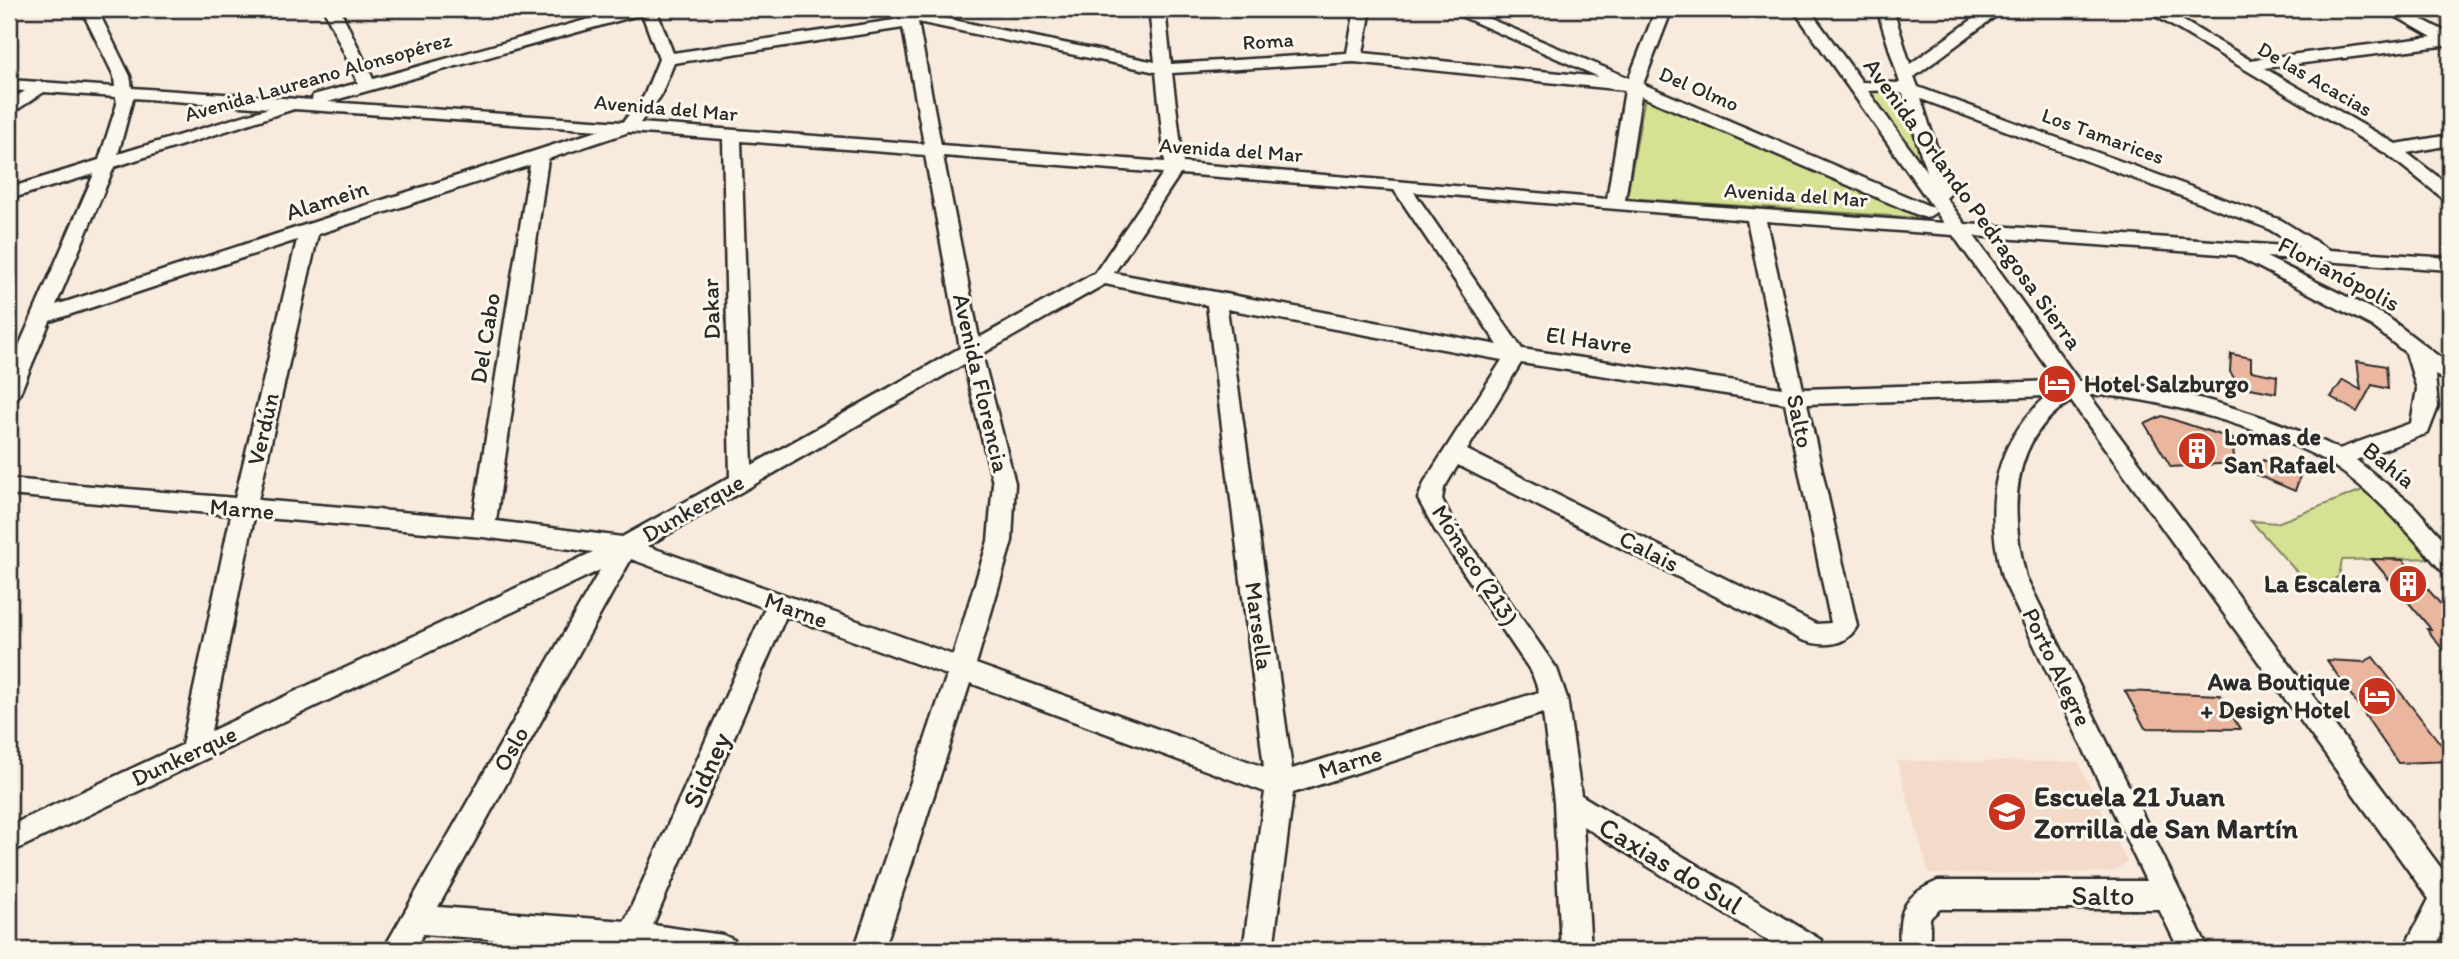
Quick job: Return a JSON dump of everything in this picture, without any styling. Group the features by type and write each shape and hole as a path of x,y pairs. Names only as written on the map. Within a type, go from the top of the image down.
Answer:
{"street":[{"path":"11,384 107,163 126,92 122,76 89,9"},
{"path":"332,9 368,86"},
{"name":"Avenida Laureano Alonsopérez","path":"9,194 302,104 641,9"},
{"path":"628,127 652,97 667,59 648,9"},
{"path":"1157,9 1166,69 1175,168"},
{"path":"1354,57 1363,9"},
{"name":"Del Olmo","path":"1453,9 1944,217"},
{"path":"1615,205 1634,86 1664,9"},
{"name":"Avenida Orlando Pedragosa Sierra","path":"1801,9 1875,110 1944,217 2448,897"},
{"path":"1885,9 1918,109 1944,217"},
{"path":"1908,81 1942,48 1997,9"},
{"name":"De las Acacias","path":"2152,9 2393,150 2450,195"},
{"path":"2391,9 2450,40"},
{"name":"Roma","path":"667,59 908,15 1166,69 1354,57 1634,86"},
{"name":"Avenida Florencia","path":"869,950 961,672 1000,541 1004,483 971,351 908,15"},
{"path":"1895,39 1942,48"},
{"path":"2246,65 2450,40"},
{"name":"Los Tamarices","path":"1857,86 1889,85 1908,81 2274,224 2325,255"},
{"name":"Avenida del Mar","path":"9,85 628,127 1400,185 1755,215 1944,217 2233,249 2450,264"},
{"path":"9,110 41,87"},
{"path":"1875,110 1895,115 1918,109"},
{"name":"Alamein","path":"41,317 628,127"},
{"name":"Dakar","path":"732,136 741,480"},
{"path":"2393,150 2450,140"},
{"name":"Del Cabo","path":"483,528 540,156"},
{"name":"Dunkerque","path":"9,840 625,548 1102,277 1175,168"},
{"path":"1400,185 1515,355"},
{"name":"Salto","path":"1755,215 1844,626"},
{"name":"Verdún","path":"194,751 244,509 309,231"},
{"name":"Florianópolis","path":"2233,249 2379,321 2450,376"},
{"name":"El Havre","path":"1102,277 1216,302 1515,355 1794,397 2074,390"},
{"name":"Marsella","path":"1216,302 1280,785 1258,950"},
{"path":"2339,458 2420,428 2430,405 2427,377 2414,347"},
{"name":"Mónaco (213)","path":"1515,355 1433,487 1430,499 1443,524 1544,669 1554,698 1568,802 1576,950"},
{"name":"Bahía","path":"2074,390 2108,387 2181,401 2304,441 2339,458 2404,511 2450,563"},
{"name":"Porto Alegre","path":"2074,390 2054,399 2042,410 2011,468 2002,515 2006,544 2014,576 2194,950"},
{"name":"Calais","path":"1454,453 1811,633 1831,636 1844,626"},
{"name":"Marne","path":"9,487 483,528 625,548 961,672 1280,785 1554,698"},
{"name":"Oslo","path":"398,950 625,548"},
{"name":"Sidney","path":"633,936 779,604"},
{"name":"Caxias do Sul","path":"1568,802 1810,950"},
{"name":"Salto","path":"1915,950 1916,910 1923,901 1938,895 2167,895"},
{"path":"2418,950 2448,897"},
{"path":"416,919 633,936 723,950"}],"shaded area":[{"name":"Escuela 21 Juan Zorrilla de San Martín","path":"1897,761 2078,762 2127,862 2113,872 1929,874"}],"green space":[{"path":"1866,91 1906,91 1932,180"},
{"path":"1645,96 1921,218 1627,198"},
{"path":"2365,489 2437,558 2342,560 2339,576 2314,591 2251,521 2277,523"}],"building":[{"path":"2231,354 2251,358 2251,371 2277,376 2276,393 2240,386 2230,372"},
{"path":"2357,361 2386,366 2388,389 2372,385 2357,412 2331,397 2343,380 2361,390"},
{"name":"Lomas de San Rafael","path":"2162,416 2233,439 2234,463 2171,467 2145,424"},
{"path":"2263,460 2301,473 2295,491 2257,475"},
{"name":"La Escalera","path":"2372,559 2403,560 2450,615 2450,659 2427,629 2431,629"},
{"name":"Awa Boutique + Design Hotel","path":"2373,657 2450,756 2450,761 2398,763 2327,660 2364,662"},
{"path":"2125,691 2220,695 2240,729 2145,728"}],"place":[{"name":"Hotel Salzburgo","path":"2057,384"},
{"name":"Lomas de San Rafael","path":"2197,451"},
{"name":"La Escalera","path":"2408,584"},
{"name":"Awa Boutique + Design Hotel","path":"2377,696"},
{"name":"Escuela 21 Juan Zorrilla de San Martín","path":"2007,812"}]}
